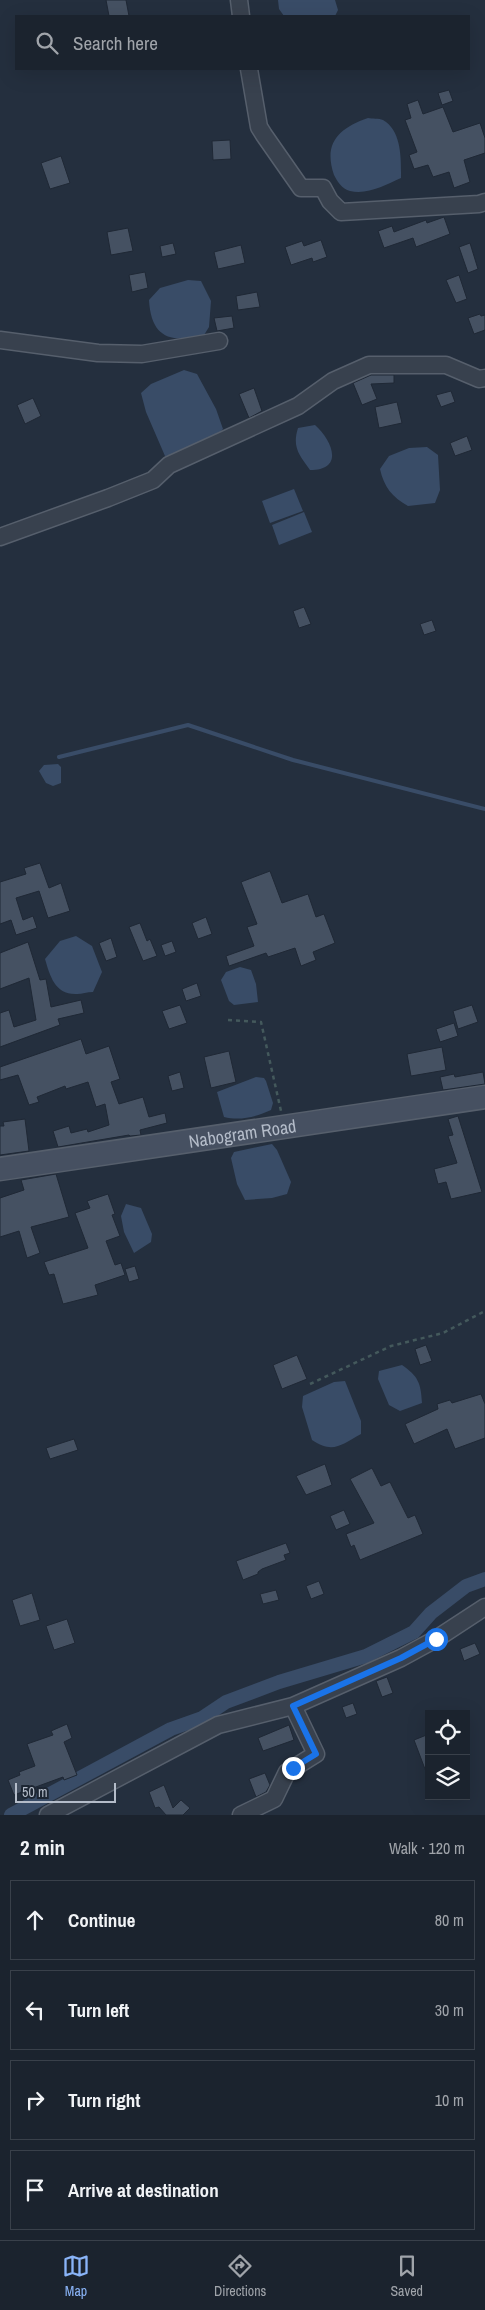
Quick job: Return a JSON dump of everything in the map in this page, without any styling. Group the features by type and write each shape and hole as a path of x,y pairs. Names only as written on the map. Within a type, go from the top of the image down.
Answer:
{"main road":[{"name":"Nabogram Road","path":"0,1169 485,1098"}],"street":[{"path":"238,0 241,15"},
{"path":"248,70 259,127 264,135 301,188 323,188 330,201 341,212 479,204 485,202"},
{"path":"0,340 98,353 142,354 219,341"},
{"path":"0,537 153,480 169,466 298,406 334,381 369,365 446,365 480,379 485,378"},
{"path":"48,1815 218,1725 293,1706 401,1658 436,1639 485,1607"},
{"path":"241,1815 274,1798 287,1772 316,1754 293,1706"}],"path":[{"path":"228,1020 261,1022 284,1127"},
{"path":"310,1384 391,1346 443,1332 485,1311"}],"water":[{"path":"278,0 335,0 338,10 336,15 283,15 279,9"},
{"path":"368,118 383,120 394,131 399,146 401,178 363,192 350,191 342,187 334,175 331,164 332,146 342,132"},
{"path":"188,280 201,281 211,301 209,327 204,335 192,338 172,338 158,330 151,312 149,300 160,288"},
{"path":"184,370 197,374 216,409 223,429 196,448 165,456 146,412 141,393 151,384"},
{"path":"315,425 326,438 332,453 328,465 321,469 310,470 296,446 296,435 298,428"},
{"path":"427,447 438,455 440,490 435,503 408,506 397,499 390,491 380,469 389,456 409,448"},
{"path":"294,489 303,511 270,523 262,501"},
{"path":"304,512 312,532 279,545 272,525"},
{"path":"58,764 61,767 61,783 53,786 46,783 39,771 44,765"},
{"path":"76,936 92,946 102,972 93,992 77,994 63,991 52,978 45,959 60,941"},
{"path":"240,967 251,970 256,984 258,1002 234,1005 229,1001 221,980 226,972"},
{"path":"256,1077 264,1078 266,1081 273,1103 271,1110 248,1118 224,1117 217,1092"},
{"path":"272,1144 277,1150 291,1182 287,1194 272,1198 245,1200 237,1184 231,1158 234,1152"},
{"path":"126,1204 141,1208 152,1234 151,1242 134,1253 124,1232 121,1216"},
{"path":"402,1365 418,1381 422,1403 400,1411 389,1405 378,1379 379,1371"},
{"path":"345,1381 361,1421 361,1434 348,1442 326,1447 312,1440 302,1407 303,1396 334,1382"}],"building":[{"path":"106,0 126,0 129,15 109,15"},
{"path":"449,90 453,101 442,105 438,93"},
{"path":"418,100 423,114 443,107 453,132 480,123 485,138 485,153 464,160 470,182 454,188 449,172 433,177 428,165 414,169 409,155 417,152 405,120 411,118 407,104"},
{"path":"230,140 231,159 213,160 212,141"},
{"path":"61,156 70,183 50,189 41,163"},
{"path":"444,217 450,234 416,247 413,238 384,248 378,231 392,226 394,232 426,220 427,223"},
{"path":"128,228 133,251 111,255 107,232"},
{"path":"321,240 327,257 313,262 312,258 291,265 285,247 302,241 304,246"},
{"path":"173,243 176,254 162,257 160,246"},
{"path":"470,243 478,269 468,273 459,247"},
{"path":"241,245 245,263 218,269 214,252"},
{"path":"145,272 148,288 132,292 129,275"},
{"path":"459,275 467,299 456,303 446,280"},
{"path":"257,292 260,307 238,310 236,296"},
{"path":"480,314 481,316 485,315 485,330 474,334 468,318"},
{"path":"232,316 234,328 217,331 214,318"},
{"path":"371,375 394,375 394,383 371,384 377,399 362,405 353,383"},
{"path":"254,388 262,411 249,418 239,394"},
{"path":"451,391 455,402 441,407 436,395"},
{"path":"33,398 41,416 25,424 17,405"},
{"path":"397,402 402,423 379,428 375,407"},
{"path":"467,436 472,450 455,456 450,443"},
{"path":"304,607 311,624 299,628 293,611"},
{"path":"432,620 436,631 424,635 420,624"},
{"path":"40,863 49,888 61,883 70,911 48,918 39,891 16,898 23,920 33,916 37,928 16,935 11,920 0,924 0,882 26,874 24,868"},
{"path":"270,871 282,903 308,894 316,917 324,914 335,943 313,952 316,960 301,966 295,948 268,957 266,953 229,966 226,956 254,946 247,927 257,924 241,882"},
{"path":"206,917 212,934 198,939 192,923"},
{"path":"140,923 147,941 150,939 157,956 143,961 129,927"},
{"path":"111,938 117,957 106,961 99,943"},
{"path":"172,941 176,952 165,956 161,945"},
{"path":"28,942 40,980 46,979 51,1007 81,1000 84,1013 58,1019 60,1025 0,1047 0,1013 9,1010 14,1027 36,1020 29,978 0,989 0,953"},
{"path":"197,983 201,996 186,1001 182,989"},
{"path":"180,1005 187,1023 169,1029 162,1011"},
{"path":"472,1005 478,1022 458,1029 453,1011"},
{"path":"454,1023 458,1036 440,1042 436,1029"},
{"path":"81,1039 86,1054 109,1046 120,1079 111,1082 119,1104 143,1097 149,1117 165,1113 167,1123 140,1130 141,1135 129,1135 58,1147 53,1131 69,1126 71,1133 87,1129 88,1132 109,1125 105,1104 96,1107 88,1082 66,1089 65,1086 37,1097 39,1102 29,1105 18,1075 0,1080 0,1067"},
{"path":"442,1047 446,1070 411,1076 407,1054"},
{"path":"229,1051 236,1082 211,1088 204,1057"},
{"path":"180,1072 184,1088 172,1091 168,1076"},
{"path":"483,1072 485,1084 443,1090 440,1077 454,1074 455,1077"},
{"path":"458,1116 482,1192 451,1199 446,1182 438,1184 434,1169 457,1163 448,1136 453,1135 448,1119"},
{"path":"25,1119 29,1151 0,1155 0,1126 4,1126 3,1122"},
{"path":"56,1174 69,1217 31,1227 40,1253 27,1258 19,1231 0,1237 0,1198 24,1190 21,1180"},
{"path":"108,1194 115,1214 112,1215 120,1236 106,1241 115,1265 121,1263 125,1275 95,1285 98,1295 63,1304 54,1274 49,1275 44,1262 88,1248 75,1213 90,1208 87,1201"},
{"path":"135,1266 139,1279 129,1282 125,1269"},
{"path":"426,1345 432,1361 420,1365 415,1349"},
{"path":"297,1355 307,1379 282,1389 273,1365"},
{"path":"481,1394 485,1404 485,1438 455,1449 447,1429 414,1444 405,1424 438,1409 437,1404 450,1400 452,1403"},
{"path":"74,1439 78,1450 50,1459 46,1448"},
{"path":"325,1464 332,1485 306,1495 296,1476"},
{"path":"372,1468 381,1486 390,1482 408,1518 415,1515 423,1534 360,1560 354,1545 351,1547 346,1534 374,1523 350,1479"},
{"path":"344,1510 350,1524 336,1530 330,1516"},
{"path":"286,1543 290,1553 284,1555 286,1560 262,1569 258,1574 243,1580 236,1561"},
{"path":"319,1581 324,1594 311,1599 306,1586"},
{"path":"276,1590 279,1600 263,1604 260,1594"},
{"path":"32,1593 40,1620 20,1626 12,1600"},
{"path":"67,1619 75,1643 54,1650 46,1626"},
{"path":"475,1643 480,1654 464,1661 460,1649"},
{"path":"387,1677 393,1693 382,1697 376,1681"},
{"path":"353,1703 357,1714 346,1718 342,1707"},
{"path":"67,1724 72,1738 64,1742 77,1775 64,1780 63,1777 14,1795 8,1780 20,1775 19,1772 35,1766 27,1744 53,1735 51,1731"},
{"path":"289,1725 294,1740 263,1751 258,1738"},
{"path":"425,1736 425,1769 414,1740"},
{"path":"265,1773 270,1785 266,1792 256,1797 249,1779"},
{"path":"164,1785 173,1808 181,1800 190,1808 183,1815 166,1815 159,1807 155,1808 149,1792"}],"waterway":[{"path":"59,757 188,725 293,760 485,809"},
{"path":"11,1815 171,1729 202,1718 226,1702 279,1682 366,1656 414,1632 431,1613 466,1586 485,1579"}],"route":[{"path":"293,1768 316,1754 293,1706 401,1658 436,1639"}]}
